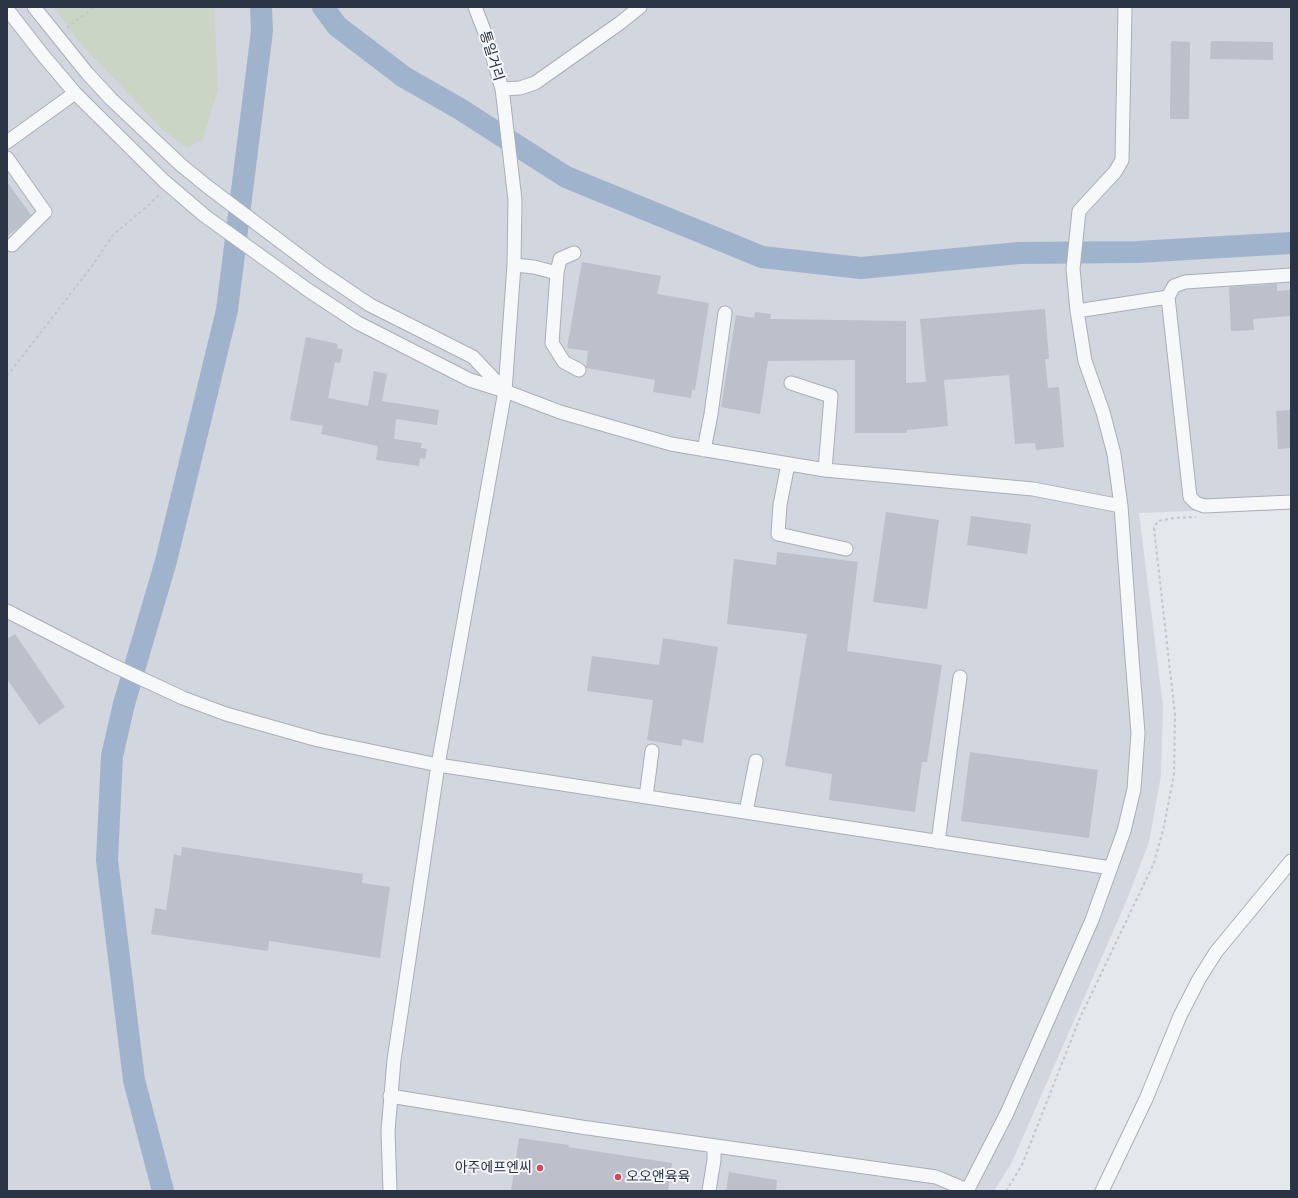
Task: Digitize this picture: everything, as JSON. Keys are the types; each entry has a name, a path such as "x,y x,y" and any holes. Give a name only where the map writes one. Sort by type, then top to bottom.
{"street":[{"path":"34,7 87,73 181,165 252,221 321,272 370,305 473,357 505,391"},
{"name":"통일거리","path":"390,1191 388,1131 394,1060 438,765 505,391 514,265 515,200 502,89 475,7"},
{"path":"502,89 520,88 535,84 640,7"},
{"path":"390,1096 566,1125 936,1176 967,1191 1010,1106 1092,920 1124,831 1134,789 1138,733 1121,506 1114,454 1103,412 1085,361 1077,311 1073,269 1079,211 1115,172 1122,160 1125,7"},
{"path":"7,9 75,93 164,180 205,216 308,290 358,323 470,380 505,391 560,412 671,444 825,470 1033,489 1121,506"},
{"path":"7,142 75,93"},
{"path":"7,158 45,212 12,244"},
{"path":"574,253 560,259 556,272 552,343 564,362 579,370"},
{"path":"514,265 534,267 556,272"},
{"path":"1291,275 1185,282 1174,286 1168,297 1190,497 1196,503 1204,506 1291,502"},
{"path":"1077,311 1168,297"},
{"path":"704,450 711,414 725,313"},
{"path":"791,382 831,396 825,470"},
{"path":"788,464 780,505 778,534 846,549"},
{"path":"7,610 143,681 183,698 226,714 318,740 438,765 1111,868"},
{"path":"938,842 960,677"},
{"path":"646,797 652,751"},
{"path":"746,812 756,761"},
{"path":"1102,1191 1146,1099 1180,1016 1199,979 1216,952 1291,862"},
{"path":"709,1191 714,1160 714,1146"}],"path":[{"path":"56,36 94,7"},
{"path":"7,376 89,270 114,234 150,204 160,193"}],"shaded area":[{"path":"7,7 1291,7 1291,507 1139,513 1163,706 1161,775 1149,842 1126,902 1012,1162 994,1191 7,1191"}],"green space":[{"path":"54,7 214,7 218,89 203,139 187,148 163,130 80,43"}],"building":[{"path":"1171,41 1190,42 1189,119 1170,119"},
{"path":"1211,41 1273,42 1273,60 1210,59"},
{"path":"7,182 31,215 18,228 7,236"},
{"path":"582,262 661,276 657,294 709,303 695,390 692,390 691,398 653,392 655,380 586,368 588,351 567,348"},
{"path":"1277,284 1277,291 1291,290 1291,316 1253,319 1254,330 1231,331 1229,287"},
{"path":"1045,309 1049,359 1045,359 1048,388 1059,387 1064,447 1036,450 1035,443 1015,444 1009,375 944,380 948,426 907,430 907,433 855,433 855,360 768,361 760,414 721,407 736,315 754,318 755,312 771,314 770,319 906,321 906,383 926,382 920,319"},
{"path":"306,337 338,344 337,348 343,349 340,363 335,362 328,398 368,406 374,371 387,374 382,401 439,410 437,425 396,419 394,439 422,443 421,448 427,449 425,459 420,458 419,466 376,460 378,446 321,434 323,426 290,420"},
{"path":"1291,410 1291,448 1278,449 1276,411"},
{"path":"886,512 939,520 927,609 873,602"},
{"path":"971,516 1031,524 1027,554 967,545"},
{"path":"777,552 858,562 847,651 942,665 927,762 922,762 915,812 829,800 832,774 785,766 807,634 727,624 734,559 776,565"},
{"path":"15,634 65,707 39,725 7,679 7,639"},
{"path":"663,638 718,647 703,743 682,739 682,746 647,740 653,700 587,691 592,656 659,665"},
{"path":"970,752 1098,770 1089,838 961,821"},
{"path":"182,847 363,874 362,883 390,887 380,958 269,941 268,951 151,934 155,908 166,910 174,854 181,856"},
{"path":"519,1138 672,1163 668,1191 511,1191"},
{"path":"729,1172 777,1180 776,1191 726,1191"}],"waterway":[{"path":"163,1191 134,1080 107,860 112,756 124,704 166,561 227,310 262,31 261,7"},
{"path":"323,7 337,26 404,77 460,109 566,177 762,257 861,268 1019,253 1137,252 1291,243"}],"place":[{"name":"아주에프엔씨","path":"540,1168"},
{"name":"오오앤육육","path":"618,1177"}]}
